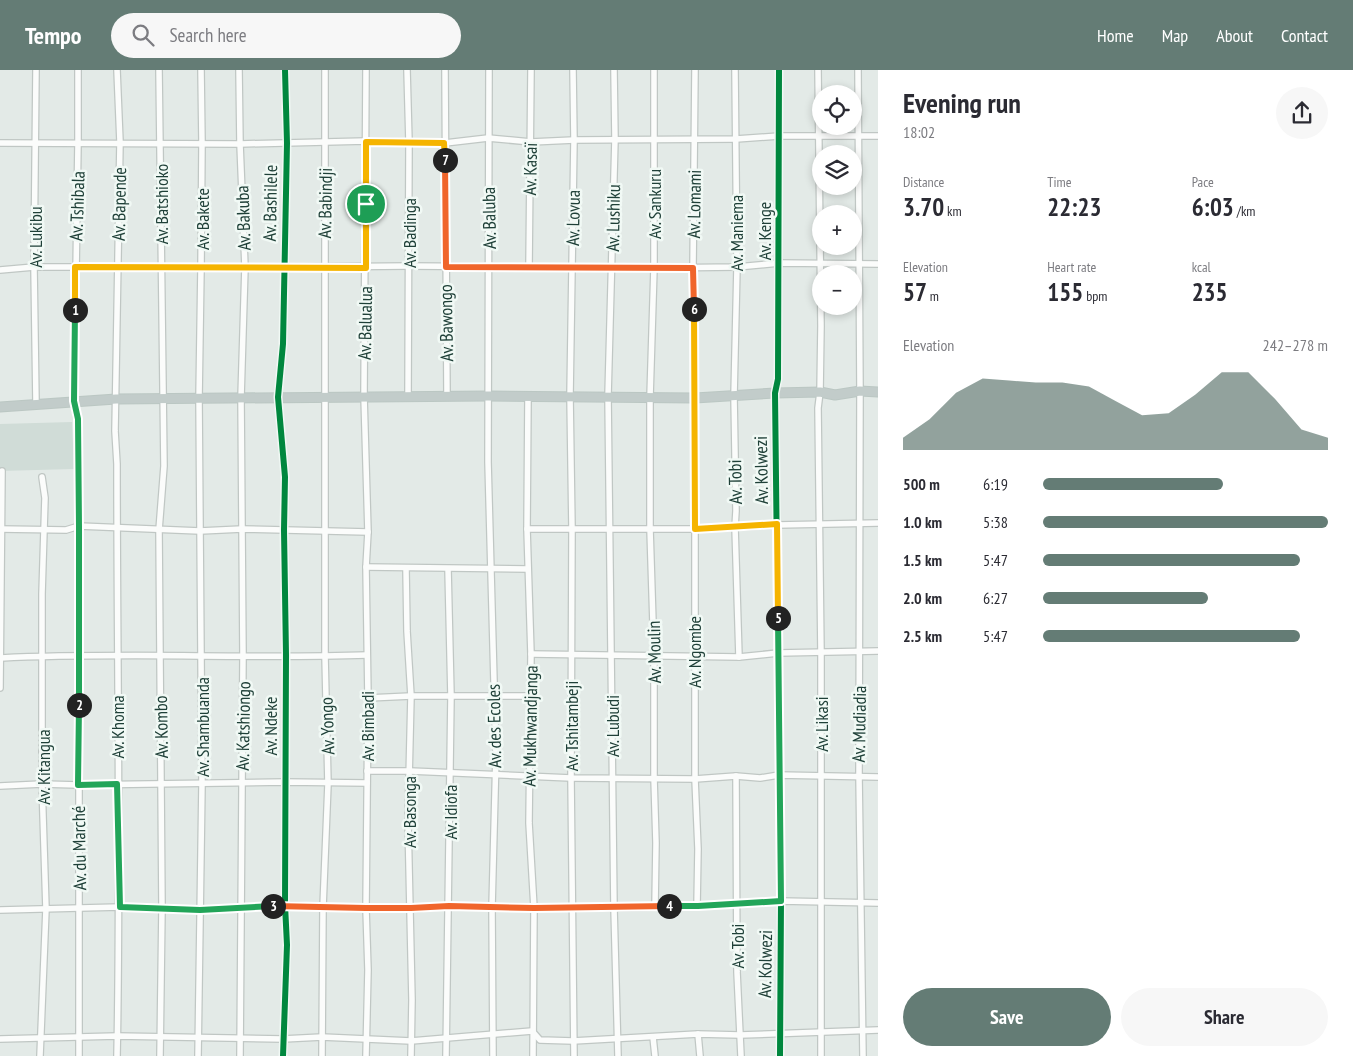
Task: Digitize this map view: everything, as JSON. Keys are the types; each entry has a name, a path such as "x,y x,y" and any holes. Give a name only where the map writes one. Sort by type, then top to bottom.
{"highway":[{"path":"0,407 36,403 116,399 324,396 608,396 696,398 775,393 820,392 835,395 860,391 878,392"}],"street":[{"name":"Av. Lukibu","path":"36,70 34,267 36,403"},
{"name":"Av. Tshibala","path":"74,401 78,70"},
{"name":"Av. Bapende","path":"116,399 120,142 118,70"},
{"name":"Av. Batshioko","path":"159,70 162,399"},
{"name":"Av. Bakete","path":"199,398 201,70"},
{"name":"Av. Bakuba","path":"240,70 240,144 244,267 240,397"},
{"name":"Av. Bashilele","path":"278,397 283,344 286,143 285,70"},
{"name":"Av. Babindji","path":"324,396 325,70"},
{"name":"Av. Balualua","path":"364,396 366,70"},
{"name":"Av. Badinga","path":"407,70 409,142 408,397"},
{"name":"Av. Bawongo","path":"445,70 447,396"},
{"name":"Av. Baluba","path":"488,396 489,70"},
{"name":"Av. Kasaï","path":"529,267 531,70"},
{"name":"Av. Lovua","path":"570,396 574,140 573,70"},
{"name":"Av. Lushiku","path":"608,396 615,139 614,70"},
{"name":"Av. Sankuru","path":"650,397 654,268 654,70"},
{"name":"Av. Lomami","path":"695,70 693,268 696,398"},
{"name":"Av. Maniema","path":"734,396 737,267 735,70"},
{"name":"Av. Kenge","path":"775,393 778,379 779,70"},
{"name":"Av. Likasi","path":"818,70 821,326 818,408 821,653 821,1056"},
{"name":"Av. Mudiadia","path":"858,70 858,85"},
{"name":"Av. Mudiadia","path":"858,135 860,391 859,776 863,1056"},
{"path":"0,143 444,143 488,138 531,142 615,139 695,140 779,136 878,136"},
{"path":"0,270 34,267 366,268 408,266 693,268 737,267 779,263 820,264 859,262 878,264"},
{"name":"Av. Kolwezi","path":"775,393 781,901 780,1056"},
{"name":"Av. Yongo","path":"322,1056 323,907 328,784 324,656 324,396"},
{"name":"Av. Bimbadi","path":"364,396 368,532 366,567 368,698 366,908 368,970 366,1056"},
{"name":"Av. des Ecoles","path":"488,396 490,570 495,696 492,907 493,1056"},
{"name":"Av. Tshitambeji","path":"570,396 572,529 570,654 574,1056"},
{"name":"Av. Lubudi","path":"608,396 612,778 618,1056"},
{"name":"Av. Tobi","path":"734,396 739,658"},
{"name":"Av. Katshiongo","path":"240,397 244,656 240,1056"},
{"name":"Av. Ndeke","path":"278,397 285,477 285,905 287,946 283,1056"},
{"name":"Av. Mukhwandjanga","path":"528,397 527,529 531,654 529,823 534,908 533,1056"},
{"name":"Av. Moulin","path":"650,397 650,529 654,655 656,843 655,906"},
{"name":"Av. Shambuanda","path":"198,1056 202,784 199,398"},
{"name":"Av. Ngombe","path":"696,398 694,657 698,906"},
{"name":"Av. Khoma","path":"116,399 117,784 120,907 117,1056"},
{"name":"Av. Kombo","path":"160,1056 162,784 159,530 164,466 162,399"},
{"name":"Av. du Marché","path":"74,401 78,419 79,526 79,1056"},
{"path":"0,688 2,658 0,529 2,471"},
{"name":"Av. Kitangua","path":"40,1056 46,909 42,784 42,594 45,498 42,477"},
{"path":"527,529 695,529 777,524 878,523"},
{"path":"0,529 66,530 79,526 200,531 242,528 368,532"},
{"path":"366,567 528,570"},
{"name":"Av. Basonga","path":"406,569 411,696 408,822 411,908 410,1056"},
{"name":"Av. Idiofa","path":"446,1056 450,773 448,569"},
{"path":"531,654 612,654 739,658 778,653 878,651"},
{"path":"2,658 79,655 202,657 366,655"},
{"path":"368,698 530,696"},
{"path":"367,772 410,771 571,778 695,779 736,776 760,778 779,775 878,777"},
{"name":"Av. Tobi","path":"736,776 737,972 741,1056"},
{"path":"0,786 285,782 367,783"},
{"path":"0,910 120,907 200,910 285,905 366,908 449,906 614,908 698,906 781,901 878,903"},
{"path":"0,1039 117,1036 283,1039 322,1037 411,1041 532,1031 540,1040 573,1041 698,1034 740,1036 878,1030"},
{"path":"698,1034 700,1056"},
{"path":"653,1036 655,1056"}],"shaded area":[{"path":"72,422 74,469 0,471 0,424"}],"cycle path":[{"path":"283,1056 287,945 285,905 285,477 278,397 283,344 287,143 285,70"},
{"path":"779,70 778,379 775,393 781,901 780,1056"}],"route":[{"path":"366,142 444,143 446,267 693,268 696,398 695,529 777,524 781,901 698,906 614,908 449,906 366,908 285,905 200,910 120,907 117,784 78,785 79,526 78,419 74,401 75,267 366,268 366,204 366,142"}]}
